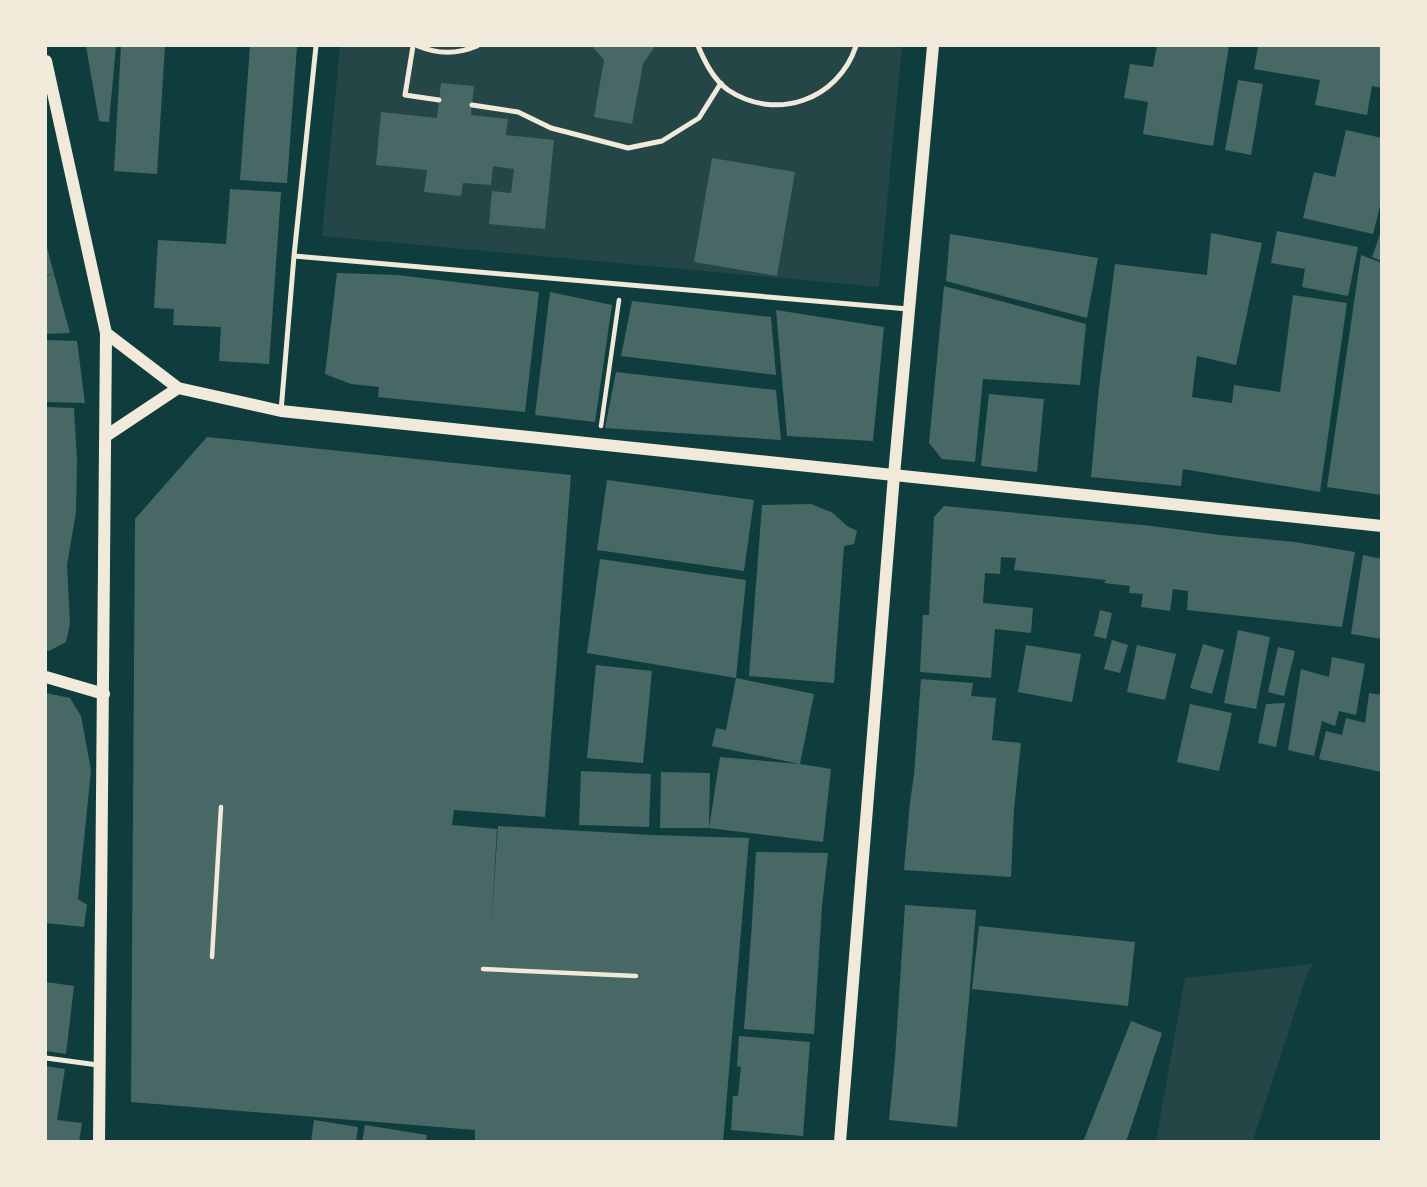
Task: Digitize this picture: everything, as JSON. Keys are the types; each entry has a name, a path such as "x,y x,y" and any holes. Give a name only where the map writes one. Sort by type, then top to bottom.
{"street":[{"path":"840,1142 894,475 933,46"},
{"path":"46,61 106,333 99,1142"},
{"path":"106,333 178,388 281,411 1381,526"},
{"path":"106,436 178,388"},
{"path":"46,677 104,694"}],"lane":[{"path":"281,411 316,46"},
{"path":"439,100 405,95 415,46 444,52 467,50 477,46"},
{"path":"698,46 708,69 726,89 750,101 775,106 801,102 825,90 844,71 856,46"},
{"path":"472,105 518,112 551,128 628,148 662,141 699,118 721,83"},
{"path":"294,256 910,309"},
{"path":"46,1058 100,1066"}],"path":[{"path":"600,444 621,284"},
{"path":"212,957 220,807"},
{"path":"483,969 636,976"}],"shaded area":[{"path":"340,46 902,46 879,287 322,236"},
{"path":"1313,964 1307,974 1253,1141 1156,1141 1185,978"}],"building":[{"path":"86,46 116,46 109,122 99,121"},
{"path":"121,46 165,46 157,174 114,171"},
{"path":"250,46 297,46 287,183 240,180"},
{"path":"592,46 655,46 643,64 632,124 594,117 604,60"},
{"path":"1157,46 1229,46 1213,146 1143,134 1148,102 1124,98 1130,64 1153,67"},
{"path":"1258,46 1382,46 1382,88 1372,86 1367,115 1315,105 1320,80 1254,69"},
{"path":"1238,80 1263,84 1251,155 1225,150"},
{"path":"441,83 474,86 471,115 508,119 506,135 554,140 545,229 489,224 492,191 511,193 514,169 493,166 491,185 463,183 461,196 424,192 427,170 376,165 381,112 437,118"},
{"path":"1346,130 1382,138 1382,198 1373,234 1303,218 1314,172 1335,177"},
{"path":"712,158 795,172 777,276 694,262"},
{"path":"230,189 281,192 269,364 219,361 221,327 173,325 174,309 154,308 158,240 226,244"},
{"path":"1277,231 1358,247 1348,296 1302,287 1305,269 1271,263"},
{"path":"1382,232 1382,261 1372,257"},
{"path":"1211,233 1262,243 1236,365 1197,356 1192,397 1232,403 1234,385 1280,392 1293,295 1347,303 1320,492 1183,469 1181,486 1091,477 1099,387 1115,264 1207,275"},
{"path":"950,234 1098,258 1087,318 946,281"},
{"path":"46,244 54,274 46,275"},
{"path":"1361,255 1382,263 1382,495 1327,487"},
{"path":"337,273 397,275 539,292 525,412 378,397 379,387 351,384 325,374"},
{"path":"54,274 70,333 46,334 46,276"},
{"path":"944,286 1086,324 1080,385 983,379 975,462 942,459 929,443"},
{"path":"550,292 612,305 595,422 535,415"},
{"path":"632,301 771,317 776,375 621,356"},
{"path":"776,310 884,327 873,441 787,436"},
{"path":"46,340 77,341 85,403 46,402"},
{"path":"616,372 776,390 781,440 605,428"},
{"path":"989,394 1044,399 1037,472 981,466"},
{"path":"46,407 74,408 77,460 76,512 67,565 70,624 66,642 49,651 46,650"},
{"path":"207,437 571,475 545,817 454,810 452,825 497,829 491,930 498,826 749,838 723,1142 475,1142 475,1130 131,1102 135,519"},
{"path":"607,480 754,500 744,571 597,550"},
{"path":"811,504 833,513 857,531 854,544 844,546 834,683 749,676 762,505"},
{"path":"944,506 1295,542 1355,552 1342,627 1187,610 1188,591 1173,589 1170,611 1141,607 1143,594 1129,593 1130,586 1104,583 1106,580 1014,570 1016,558 1001,557 1000,574 985,573 983,603 1033,608 1031,633 995,629 991,678 920,672 923,615 929,615 934,517"},
{"path":"1363,555 1382,559 1382,639 1351,634"},
{"path":"600,559 746,580 736,678 587,653"},
{"path":"1100,610 1112,613 1106,639 1094,636"},
{"path":"1238,630 1270,637 1256,709 1224,703"},
{"path":"1112,640 1128,645 1120,673 1104,669"},
{"path":"1203,644 1224,650 1212,694 1190,688"},
{"path":"1026,645 1081,654 1072,702 1018,692"},
{"path":"1137,645 1176,654 1165,700 1127,692"},
{"path":"1278,647 1295,651 1284,696 1268,692"},
{"path":"1332,657 1365,664 1356,715 1339,711 1335,726 1322,721 1314,756 1288,750 1301,669 1329,677"},
{"path":"596,665 652,671 643,763 587,758"},
{"path":"736,678 814,694 800,764 712,746 716,728 726,730"},
{"path":"921,679 973,683 971,696 996,698 992,740 1021,743 1011,877 904,870"},
{"path":"46,693 70,698 81,716 91,770 78,899 87,905 84,927 46,923"},
{"path":"1369,693 1382,695 1382,772 1319,759 1326,731 1342,735 1346,718 1365,723"},
{"path":"1285,703 1276,747 1258,743 1266,704"},
{"path":"1190,704 1232,713 1219,771 1177,762"},
{"path":"720,757 831,769 823,842 709,828"},
{"path":"581,771 651,774 649,827 579,825"},
{"path":"661,772 710,773 709,828 660,828"},
{"path":"756,852 828,853 814,1034 744,1029"},
{"path":"905,905 976,910 957,1127 889,1120"},
{"path":"979,926 1135,942 1128,1006 972,989"},
{"path":"46,982 74,986 66,1054 46,1051"},
{"path":"1131,1021 1162,1033 1126,1142 1083,1142"},
{"path":"739,1036 810,1042 803,1136 731,1130 733,1096 738,1096 741,1067 737,1066"},
{"path":"46,1066 65,1069 57,1120 82,1123 79,1142 46,1142"},
{"path":"314,1120 358,1127 356,1142 311,1142"},
{"path":"365,1125 427,1135 426,1142 362,1142"}]}
